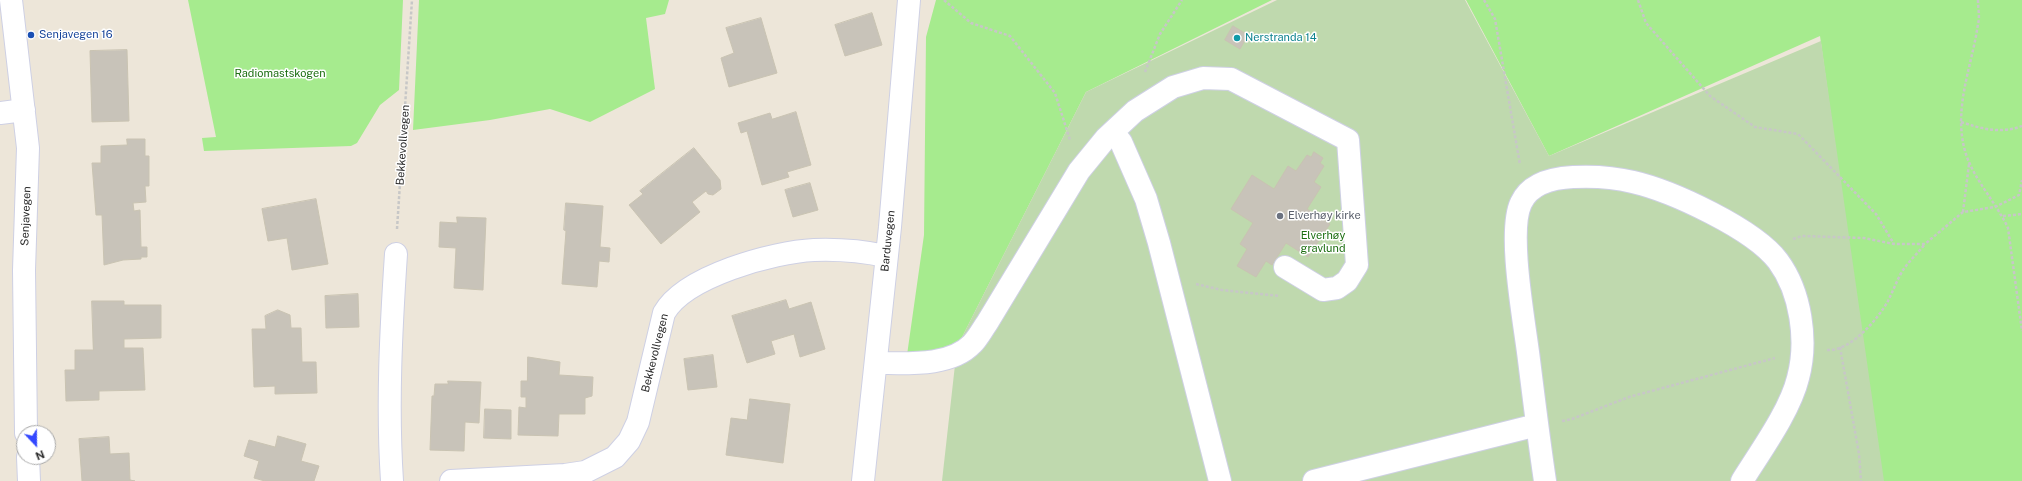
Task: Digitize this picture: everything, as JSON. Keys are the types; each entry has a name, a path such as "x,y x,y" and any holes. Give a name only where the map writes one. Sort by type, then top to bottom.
{"street":[{"name":"Senjavegen","path":"11,0 28,148 24,270 26,425"},
{"name":"Barduvegen","path":"863,481 876,363 909,0"},
{"path":"876,363 933,361 953,357 972,344 987,324 1079,171 1113,132 1135,111 1173,87 1203,78 1231,79 1348,140 1357,265 1347,281 1337,288 1323,290 1285,266"},
{"path":"0,113 24,110"},
{"path":"1113,132 1121,142 1146,199 1168,277 1220,481"},
{"path":"1545,481 1516,242 1518,209 1526,195 1539,185 1564,178 1591,176 1632,181 1658,190 1702,210 1757,241 1777,260 1790,281 1795,294 1800,318 1802,350 1800,370 1794,391 1763,448 1742,481"},
{"name":"Bekkevollvegen","path":"451,481 565,475 585,472 615,457 629,441 638,422 664,313 676,298 700,282 749,263 792,252 813,250 858,251 886,256"},
{"path":"392,481 389,434 390,376 396,254"},
{"path":"1314,481 1537,425"},
{"path":"28,465 29,481"}],"path":[{"name":"Bekkevollvegen","path":"396,254 412,0"},
{"path":"944,0 971,23 1010,36 1046,81 1055,93 1079,171"},
{"path":"1135,111 1144,77 1160,34 1182,0"},
{"path":"1484,0 1494,20 1526,195"},
{"path":"1638,0 1646,23 1710,96 1755,127 1798,134 1876,214 1894,244"},
{"path":"1978,0 1979,23 1962,104 1965,150 1969,164 2002,216 2010,239 2022,331"},
{"path":"1962,122 1996,131 2009,131 2022,126"},
{"path":"1963,212 1969,164"},
{"path":"1537,425 1572,419 1629,397 1802,350 1830,350 1856,340 1887,302 1904,269 1925,244 1963,212 1995,207 2021,194 2022,180"},
{"path":"2002,216 2022,214"},
{"path":"1757,241 1775,243 1789,241 1802,236 1864,238 1894,244 1925,244"},
{"path":"1168,277 1222,290 1284,296"},
{"path":"1840,347 1860,454 1862,481"}],"green space":[{"name":"Radiomastskogen","path":"188,0 403,0 399,90 380,105 357,143 351,146 204,151 202,138 216,137"},
{"path":"419,0 669,0 665,14 646,18 655,89 590,122 550,109 490,120 413,130"},
{"path":"936,0 1272,0 1086,92 957,347 907,355 924,235 926,37"},
{"name":"Elverhøy gravlund","path":"1277,0 1465,0 1549,156 1821,41 1884,481 942,481 957,347 1086,92"},
{"path":"1466,0 2022,0 2022,481 1881,481 1820,36 1549,156"}],"building":[{"path":"872,13 882,45 845,56 835,25"},
{"path":"761,18 777,73 729,87 721,58 734,53 726,28"},
{"name":"Nerstranda 14","path":"1233,26 1248,35 1240,49 1225,40"},
{"path":"127,50 129,121 92,122 90,51"},
{"path":"796,112 811,165 787,172 789,177 762,185 747,131 741,133 738,123 770,113 772,119"},
{"path":"127,139 145,139 145,156 149,156 149,186 145,186 146,202 133,203 134,211 140,210 141,247 147,247 147,257 141,257 141,259 123,260 104,265 102,215 96,215 92,163 101,163 101,146 127,145"},
{"path":"694,148 720,180 721,189 713,195 708,194 706,191 692,202 700,212 661,244 629,205 643,194 640,191"},
{"name":"Elverhøy kirke","path":"1314,152 1323,158 1320,163 1324,166 1314,182 1321,187 1307,209 1330,224 1308,257 1286,243 1272,265 1266,261 1256,277 1237,266 1247,249 1240,244 1253,223 1231,209 1252,175 1274,189 1288,166 1296,171 1307,155 1311,157"},
{"path":"810,183 818,210 793,217 785,190"},
{"path":"316,199 328,264 292,270 287,238 268,241 262,209"},
{"path":"566,203 603,206 600,247 610,248 609,262 599,261 597,287 562,284 566,231 564,230"},
{"path":"457,217 486,218 483,290 454,288 456,248 439,247 440,222 457,223"},
{"path":"358,294 359,327 326,328 325,296"},
{"path":"786,300 789,309 811,302 825,349 800,357 794,334 771,341 775,354 747,363 732,316"},
{"path":"92,301 124,301 124,305 161,305 161,338 124,339 124,348 143,348 145,390 99,391 99,400 66,401 65,370 75,370 75,350 93,350"},
{"path":"278,310 290,315 291,328 301,328 302,362 316,362 317,393 275,394 275,386 254,387 252,329 266,329 265,316"},
{"path":"713,355 717,387 688,390 684,359"},
{"path":"528,357 560,362 559,375 593,377 592,396 585,398 585,414 559,414 558,436 518,435 519,407 526,408 526,397 521,397 521,381 527,381"},
{"path":"448,381 481,382 479,423 465,422 464,451 430,450 432,396 434,396 435,384 448,384"},
{"path":"750,399 790,404 783,463 726,455 731,418 747,420"},
{"path":"485,409 511,410 511,439 484,438"},
{"path":"278,436 306,444 301,461 319,466 314,481 265,481 254,478 259,461 244,456 249,440 275,447"},
{"path":"109,437 110,454 129,453 130,480 135,481 82,481 79,439"}],"place":[{"name":"Senjavegen 16","path":"31,35"},
{"name":"Nerstranda 14","path":"1237,38"},
{"name":"Elverhøy kirke","path":"1280,216"}]}
